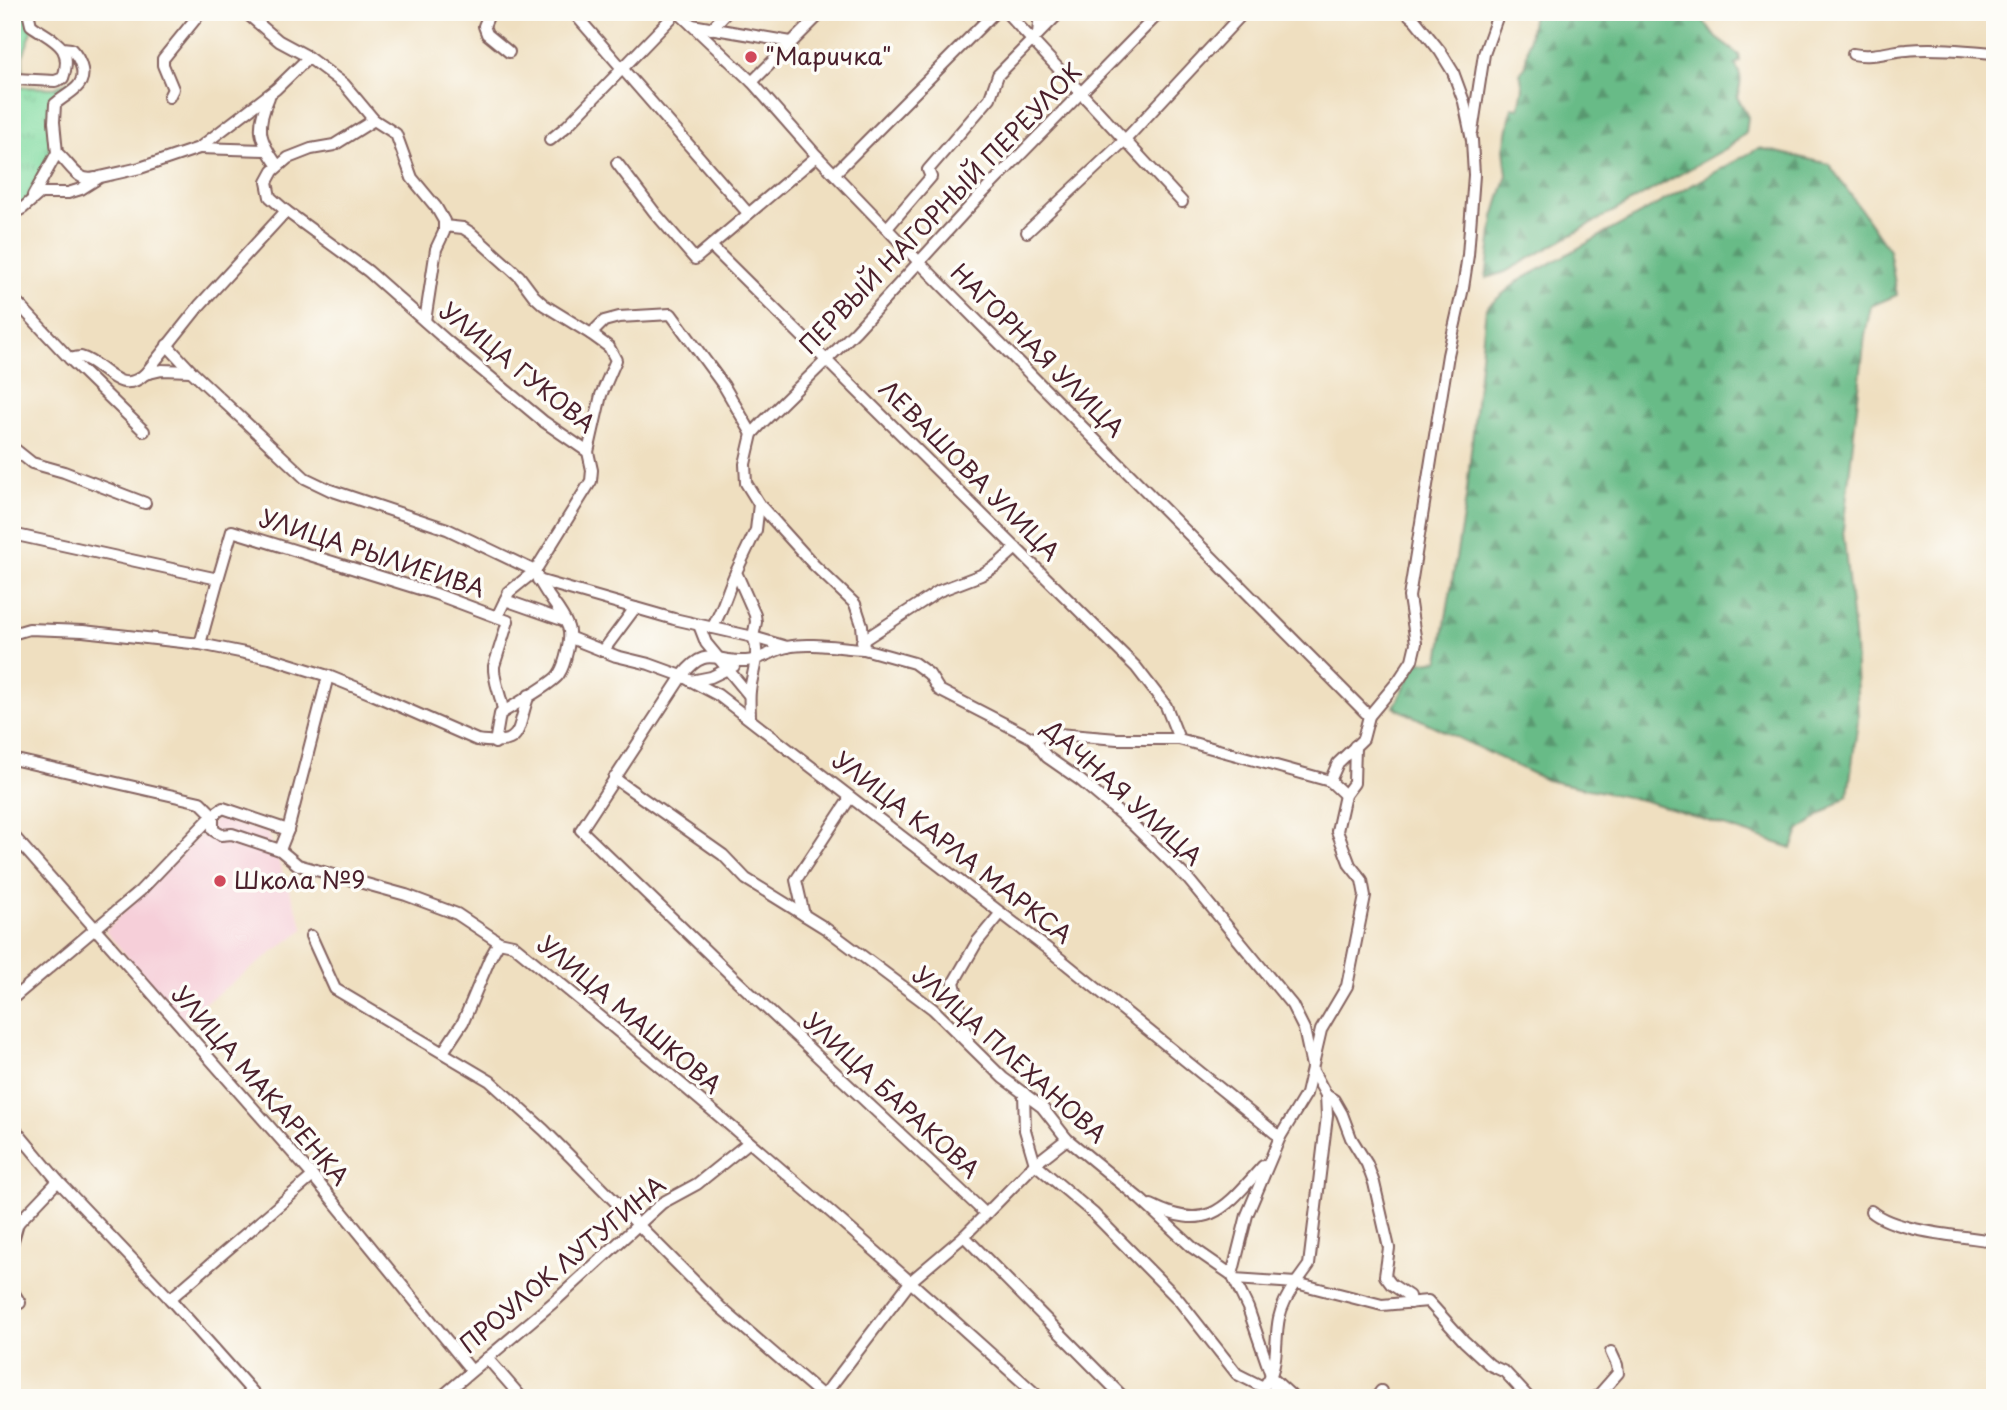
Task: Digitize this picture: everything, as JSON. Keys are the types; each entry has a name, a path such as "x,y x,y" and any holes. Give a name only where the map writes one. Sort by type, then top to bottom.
{"street":[{"path":"12,76 15,79 55,81 63,78 67,66 57,41 31,25 28,12"},
{"path":"169,97 173,89 163,59 201,12"},
{"path":"244,12 279,41 344,84 374,120 396,134 412,178 444,221 444,232 436,249 425,321"},
{"path":"490,12 484,26 487,34 509,52"},
{"path":"573,12 748,213"},
{"path":"550,140 677,12"},
{"name":"НАГОРНАЯ УЛИЦА","path":"677,12 752,82 817,156 920,263 1369,716"},
{"path":"711,29 727,12"},
{"path":"752,82 822,12"},
{"path":"835,173 995,12"},
{"path":"1006,12 1035,37 1081,94 1182,202"},
{"path":"1035,37 1040,12"},
{"path":"888,227 931,177 928,170 990,98 998,75 1060,12"},
{"name":"ПЕРВЫЙ НАГОРНЫЙ ПЕРЕУЛОК","path":"752,435 1160,12"},
{"path":"1027,232 1125,140 1244,12"},
{"path":"1330,781 1338,763 1363,739 1369,716 1412,660 1416,643 1409,597 1448,355 1468,256 1474,175 1471,136 1464,102 1453,72 1427,34 1406,12"},
{"path":"1471,136 1483,54 1499,12"},
{"path":"692,25 791,42"},
{"path":"12,214 23,208 33,197 57,153 55,104 80,85 83,76 77,54 71,49 62,48"},
{"path":"1853,54 1863,56 1908,50 1969,50 1995,53"},
{"path":"57,153 79,177 88,180 140,168 199,148 270,94 308,58"},
{"path":"270,94 260,118 261,132 266,150 278,166"},
{"path":"70,359 82,358 126,383 138,381 199,306 286,211 271,197 267,182 272,171 288,158 311,149 334,145 374,120"},
{"path":"199,148 266,150"},
{"path":"618,163 655,213 695,259 817,156"},
{"path":"33,197 40,193 68,193 81,189 100,177"},
{"name":"УЛИЦА ГУКОВА","path":"286,211 368,271 543,421 588,453 592,470 591,481 537,575"},
{"path":"444,226 463,228 471,233 519,276 544,305 609,347 616,360 601,395 588,453"},
{"name":"ЛЕВАШОВА УЛИЦА","path":"711,246 1136,667 1166,706 1179,739"},
{"path":"12,297 70,359 144,430"},
{"path":"591,334 604,321 619,317 671,314 716,375 752,435 745,464 746,483 759,504 814,565 855,604 862,625 863,645"},
{"name":"УЛИЦА РЫЛИЕИВА","path":"167,345 305,478 330,490 447,530 537,575"},
{"path":"145,374 162,369 191,371"},
{"path":"12,447 33,463 145,503"},
{"path":"614,778 699,659 724,608 728,590 756,530 759,504"},
{"name":"УЛИЦА РЫЛИЕИВА","path":"218,579 232,531 424,590 497,617 509,592 537,575"},
{"path":"12,534 218,579 200,644"},
{"path":"863,645 939,591 981,575 1016,548"},
{"path":"736,572 756,622 753,637 757,646 757,659 749,695 750,719"},
{"path":"537,575 635,608 787,647"},
{"path":"495,743 500,714 559,676 571,638 565,621 537,575"},
{"path":"505,600 565,621"},
{"path":"603,651 635,608"},
{"path":"497,617 508,621 493,674 503,700 503,712"},
{"path":"699,625 706,643 749,695"},
{"path":"12,647 13,634 29,629 69,630 200,644 270,658 328,676 477,740 495,743 517,735 520,731 523,711 530,695"},
{"name":"УЛИЦА КАРЛА МАРКСА","path":"571,638 687,678 718,695 1141,1022 1215,1086 1280,1137"},
{"name":"ДАЧНАЯ УЛИЦА","path":"699,659 718,656 743,661 757,659 787,647 863,645 914,663 929,674 939,690 1032,738 1046,757 1080,780 1131,823 1189,880 1292,1005 1304,1029 1313,1071 1326,1095 1334,1100 1342,1114 1374,1183 1390,1248 1385,1276 1391,1284 1409,1296 1410,1303"},
{"path":"687,678 711,677 743,661"},
{"path":"279,850 289,830 328,676"},
{"path":"1032,738 1058,734 1117,739 1179,739 1330,781 1345,795"},
{"path":"1294,1398 1274,1380 1248,1308 1233,1277 1247,1215 1280,1137 1306,1094 1321,1030 1347,986 1365,896 1362,880 1350,865 1337,831 1345,795 1354,783 1356,746"},
{"name":"УЛИЦА МАШКОВА","path":"12,758 200,802 213,815 213,830 221,835 232,834 279,850 298,865 406,895 457,914 499,942 513,945 639,1048 911,1281 1040,1398"},
{"name":"УЛИЦА БАРАКОВА","path":"614,778 581,830 986,1214 911,1281 822,1397"},
{"name":"УЛИЦА ПЛЕХАНОВА","path":"614,778 723,855 746,879 804,915 933,1009 1003,1078 1042,1107 1067,1139 1140,1199 1193,1248 1233,1277"},
{"path":"804,915 796,880 850,797"},
{"path":"12,999 97,929 223,808 289,830"},
{"name":"УЛИЦА МАКАРЕНКА","path":"13,837 313,1176 471,1370"},
{"path":"969,1043 954,982 977,942 1001,913"},
{"path":"311,936 335,989 490,1081 544,1130 721,1308 822,1397"},
{"path":"443,1052 463,1022 499,942"},
{"path":"1024,1093 1024,1130 1035,1164 1093,1213 1178,1299 1237,1374 1263,1387 1274,1380"},
{"path":"1270,1398 1279,1318 1285,1297 1309,1265 1327,1116 1326,1095"},
{"path":"12,1126 58,1181 170,1299 258,1398"},
{"path":"986,1214 1035,1164 1067,1139"},
{"name":"ПРОУЛОК ЛУТУГИНА","path":"440,1398 555,1301 662,1203 697,1184 748,1143"},
{"path":"1140,1199 1185,1218 1204,1216 1221,1210 1234,1200 1270,1159"},
{"path":"170,1299 313,1176"},
{"path":"12,1244 18,1223 58,1181"},
{"path":"12,1209 18,1223"},
{"path":"1871,1211 1881,1220 1948,1235 1995,1241"},
{"path":"964,1236 1124,1398"},
{"path":"1233,1277 1296,1283 1381,1305 1428,1301 1464,1341 1490,1365 1504,1372 1529,1398"},
{"path":"12,1290 20,1303"},
{"path":"1596,1398 1618,1373 1611,1352"},
{"path":"487,1358 522,1398"}],"shaded area":[{"name":"Школа №9","path":"217,819 268,833 304,929 182,1020 105,931"}],"green space":[{"path":"12,12 24,12 32,31 23,56 23,74 17,76 12,71"},
{"path":"1533,12 1697,12 1716,38 1739,55 1740,61 1735,65 1740,80 1737,97 1748,117 1746,133 1727,148 1505,272 1486,278 1494,217 1507,175 1504,149 1512,107 1519,108 1523,88 1520,73 1525,67"},
{"path":"71,80 73,84 52,101 49,110 52,152 23,205 12,210 12,102 19,87 55,88"},
{"path":"1759,148 1829,164 1889,250 1897,295 1871,306 1865,335 1843,530 1855,645 1858,720 1848,795 1799,831 1792,848 1646,801 1546,780 1394,707 1417,663 1439,660 1466,498 1486,308 1517,282"}],"place":[{"name":"\"Маричка\"","path":"751,57"},
{"name":"Школа №9","path":"220,881"}]}
